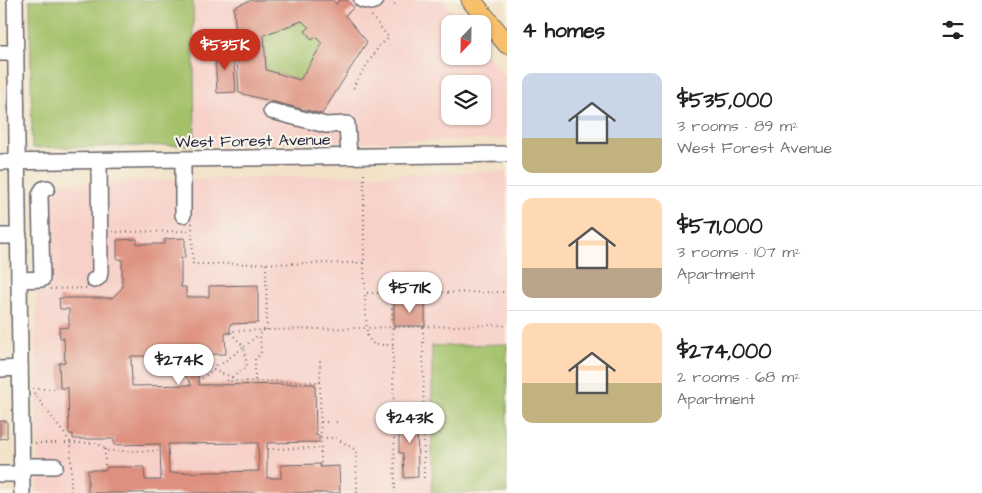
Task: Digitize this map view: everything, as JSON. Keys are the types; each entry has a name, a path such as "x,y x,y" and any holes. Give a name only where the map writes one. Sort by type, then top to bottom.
{"main road":[{"path":"471,0 507,44"}],"street":[{"path":"15,0 22,493"},
{"path":"0,53 16,53"},
{"path":"271,111 326,125 347,124 350,156"},
{"name":"West Forest Avenue","path":"0,162 507,154"},
{"path":"183,159 187,218"},
{"path":"94,280 99,277 100,272 99,161"},
{"path":"19,280 42,279 40,195 43,189 47,188"},
{"path":"0,236 19,236"},
{"path":"0,369 20,368"},
{"path":"0,474 55,466"}],"path":[{"path":"391,0 395,5 392,7"},
{"path":"354,88 352,87 379,46 390,38 368,3"},
{"path":"364,170 364,263 368,339 375,345 393,344"},
{"path":"187,218 192,231 193,264 364,263"},
{"path":"110,232 192,231"},
{"path":"266,264 266,330"},
{"path":"365,293 507,292"},
{"path":"392,293 395,493"},
{"path":"320,382 227,381 247,367 244,347 231,331 507,326"},
{"path":"423,327 424,478"},
{"path":"219,365 190,365 201,379 266,330"},
{"path":"255,380 255,359 261,354 260,333"},
{"path":"320,357 321,463"},
{"path":"213,370 232,378"},
{"path":"58,389 32,389 71,443 72,493"},
{"path":"320,422 341,422"},
{"path":"321,438 336,438 356,450 357,493"},
{"path":"32,443 97,443 108,451 158,451"},
{"path":"268,449 321,448"},
{"path":"105,449 105,466"}],"shaded area":[{"path":"193,0 442,0 454,15 441,15 441,65 491,65 491,59 507,79 507,139 361,142 359,139 340,139 339,142 195,145"},
{"path":"507,171 507,493 38,493 35,191 44,183"}],"green space":[{"path":"30,0 193,0 195,145 32,148"},
{"path":"302,21 309,28 305,31 312,40 316,37 322,44 300,80 266,70 264,35"},
{"path":"507,344 507,493 432,493 432,346"}],"building":[{"path":"252,0 333,0 336,4 340,0 347,0 354,8 345,15 367,42 322,114 239,93 234,7","holes":["302,21 309,28 305,31 312,40 316,37 322,44 300,80 266,70 264,35"]},
{"path":"233,48 236,92 217,93 215,49"},
{"path":"185,238 185,258 181,258 181,287 186,287 186,297 209,297 209,286 258,285 258,323 230,324 230,333 225,333 226,354 180,355 198,377 199,385 315,384 316,436 319,435 319,442 267,443 267,478 281,478 281,465 320,464 320,467 339,466 340,493 88,493 88,470 106,470 107,467 144,467 145,480 161,480 160,444 114,445 114,439 73,439 73,434 69,434 68,388 60,388 59,363 65,362 64,338 60,338 59,328 69,327 69,309 60,309 59,298 112,298 122,288 122,259 117,259 117,240 137,239 137,244 165,244 165,239","holes":["131,356 173,356 192,385 132,386","258,443 259,471 169,473 168,444"]},
{"path":"394,301 425,301 425,326 394,326"},
{"path":"403,409 417,410 418,477 404,478 403,453 399,453 399,433 403,433"},
{"path":"0,421 7,421 7,438 0,439"}]}
